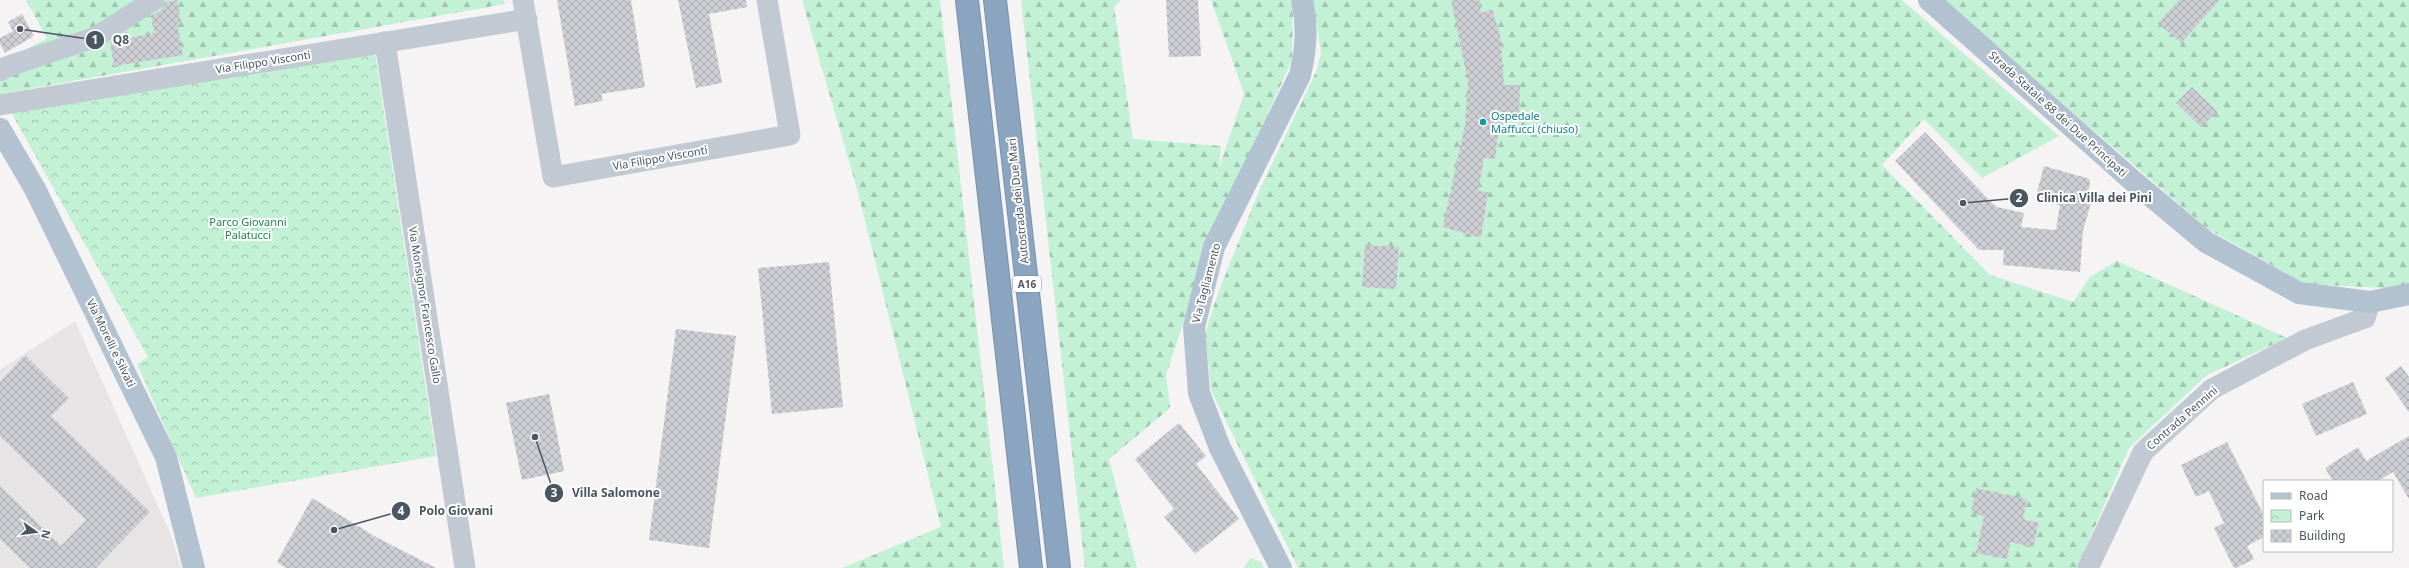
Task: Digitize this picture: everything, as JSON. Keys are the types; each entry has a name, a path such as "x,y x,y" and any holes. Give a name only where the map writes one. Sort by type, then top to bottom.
{"highway":[{"name":"A16","path":"967,0 1031,568"},
{"name":"Autostrada dei Due Mari","path":"995,0 1059,568"}],"main road":[{"name":"Via Tagliamento","path":"1281,568 1220,448 1199,393 1194,327 1214,247 1300,75 1307,46 1306,15 1302,0"},
{"name":"Strada Statale 88 dei Due Principati","path":"1929,0 2133,181 2206,242 2299,293 2370,302 2409,294"},
{"name":"Via Morelli e Silvati","path":"0,129 34,188 166,457 194,568"}],"street":[{"path":"0,71 6,67 96,37 154,0"},
{"name":"Via Filippo Visconti","path":"0,105 385,42 525,9 553,178 790,135 767,0"},
{"name":"Via Monsignor Francesco Gallo","path":"385,42 465,568"},
{"name":"Contrada Pennini","path":"2088,568 2143,452 2212,389 2305,340 2365,318 2370,302"}],"shaded area":[{"path":"75,321 171,535 181,568 0,568 0,370"}],"green space":[{"path":"26,0 504,0 505,4 0,94 0,64 47,38"},
{"path":"802,0 940,0 1004,568 842,568 941,527 858,192"},
{"path":"1021,0 1121,0 1114,7 1133,139 1221,146 1219,168 1244,94 1211,0 1290,0 1293,7 1292,60 1229,200 1221,209 1166,375 1170,408 1109,459 1137,568 1085,568"},
{"path":"1313,0 1902,0 2059,136 1982,178 1924,119 1882,165 1990,275 2073,302 2090,277 2117,261 2287,338 2207,375 2129,448 2077,568 1298,568 1211,390 1205,334 1218,293 1259,191 1316,72 1321,54"},
{"path":"1942,0 2409,0 2409,284 2405,289 2305,284 2208,229"},
{"name":"Parco Giovanni Palatucci","path":"375,53 436,456 196,498 137,364 148,357 11,112"},
{"path":"1251,558 1261,562 1264,568 1244,568"}],"building":[{"path":"177,0 181,22 177,23 183,55 114,66 110,42 154,33 151,16 161,10 165,2"},
{"path":"557,0 631,0 645,87 601,94 603,101 575,106"},
{"path":"678,0 746,0 747,7 709,14 722,83 696,88"},
{"path":"1166,0 1198,0 1201,56 1169,57"},
{"name":"Ospedale Maffucci (chiuso)","path":"1451,0 1479,0 1481,13 1492,9 1500,35 1504,85 1520,85 1519,119 1503,117 1498,134 1495,159 1484,158 1478,191 1488,192 1481,238 1443,227 1465,125 1468,82"},
{"path":"2179,0 2220,0 2181,43 2158,23"},
{"path":"22,14 34,36 5,53 0,44 0,38 13,31 8,22"},
{"path":"2192,87 2217,111 2201,127 2176,103"},
{"path":"1925,132 1997,207 2024,213 2021,227 2056,230 2060,205 2035,200 2044,166 2090,179 2089,193 2094,193 2083,230 2080,272 2003,265 2004,250 1979,250 1895,161"},
{"path":"1365,245 1399,247 1396,289 1362,287"},
{"path":"829,262 843,407 772,414 758,268"},
{"path":"676,329 736,336 709,548 649,540"},
{"path":"25,355 69,398 51,416 150,512 96,568 30,568 0,539 0,486 61,546 86,520 0,436 0,382"},
{"path":"2401,366 2409,377 2409,412 2385,378"},
{"path":"2353,382 2367,414 2316,436 2302,404"},
{"path":"549,394 564,471 522,480 506,403"},
{"path":"1179,423 1206,456 1196,464 1239,519 1195,554 1164,517 1174,509 1135,459"},
{"path":"2409,436 2409,499 2393,472 2380,480 2332,480 2325,468 2358,447 2366,461"},
{"path":"2227,442 2263,514 2263,538 2247,546 2254,559 2234,568 2214,528 2224,523 2209,491 2196,497 2181,465"},
{"path":"1976,488 2027,499 2023,519 2039,523 2033,547 2010,542 2007,559 1976,553 1984,516 1971,513"},
{"path":"312,498 376,537 436,568 286,568 277,562"}],"place":[{"name":"Q8","path":"20,29"},
{"name":"Ospedale Maffucci (chiuso)","path":"1483,122"},
{"name":"Clinica Villa dei Pini","path":"1963,203"},
{"name":"Villa Salomone","path":"535,437"},
{"name":"Polo Giovani","path":"334,530"}]}
